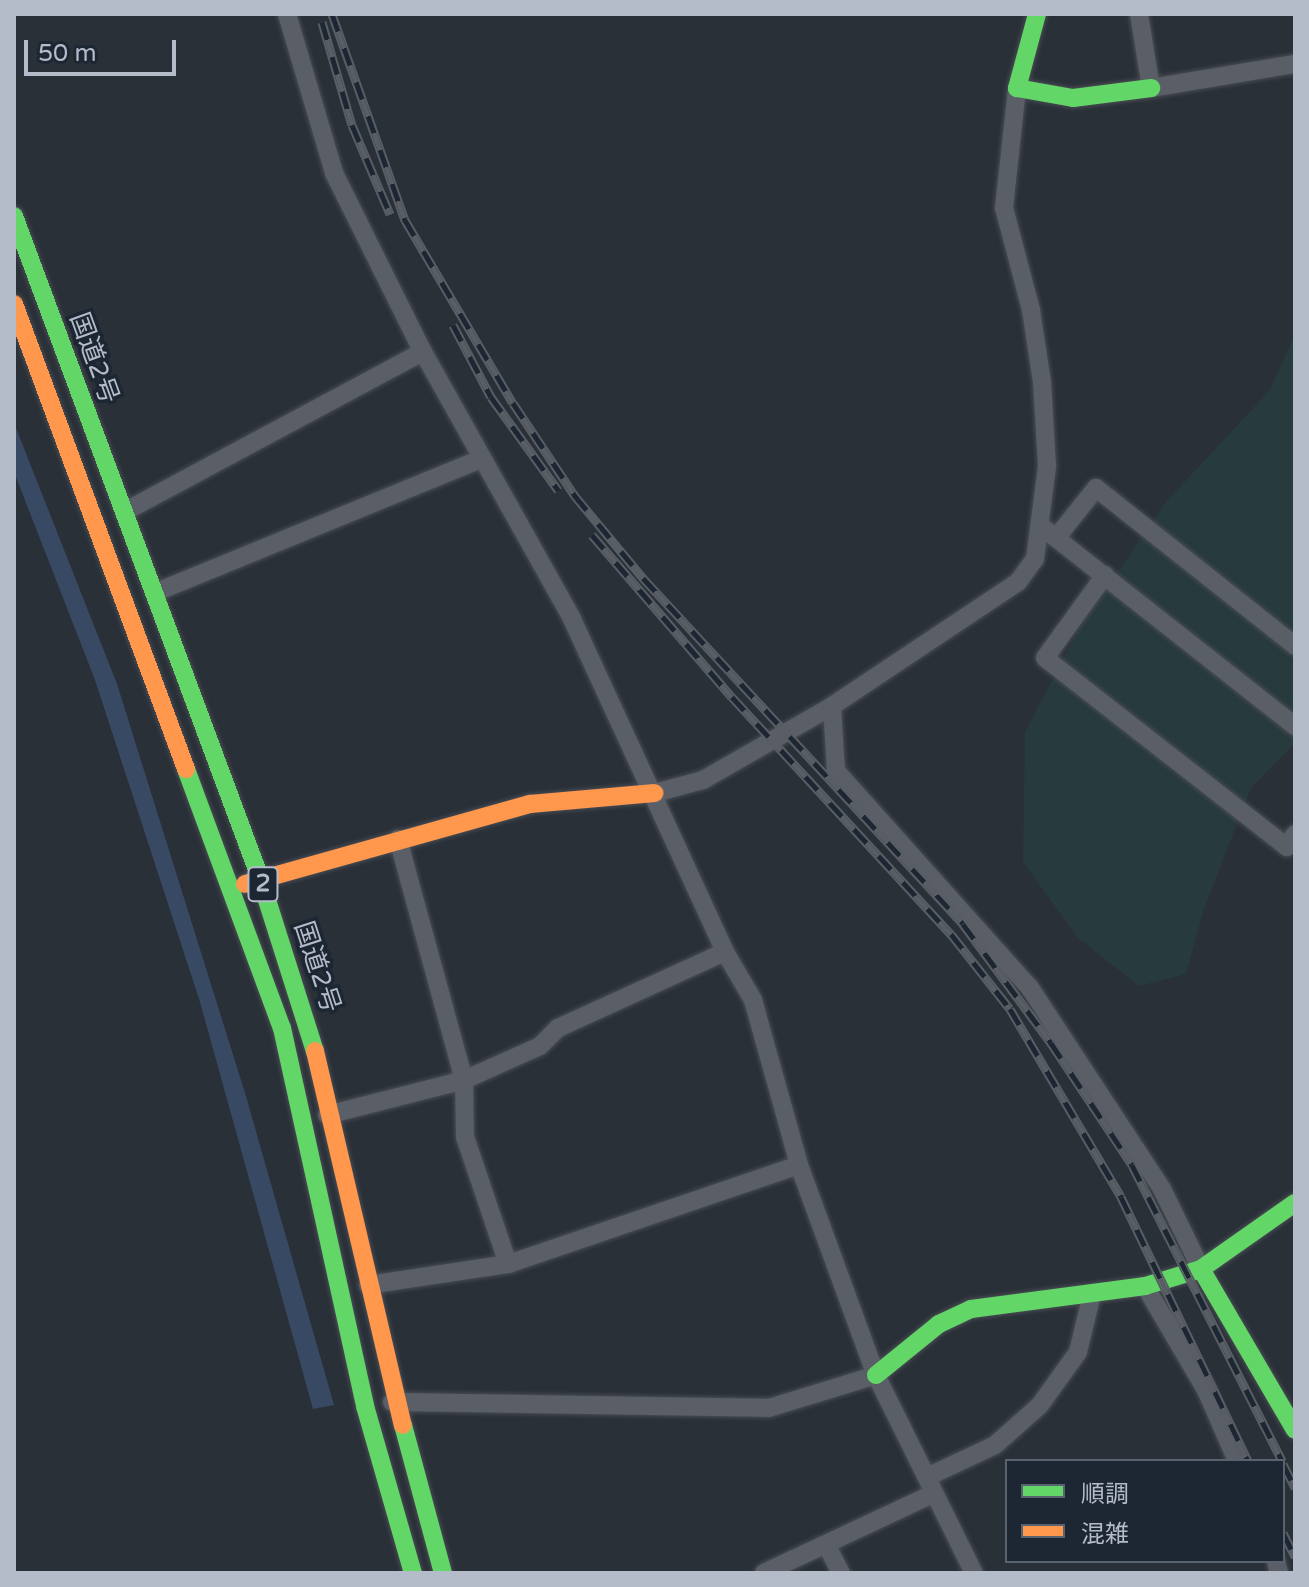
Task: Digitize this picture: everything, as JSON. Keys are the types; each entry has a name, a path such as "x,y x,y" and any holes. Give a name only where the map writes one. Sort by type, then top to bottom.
{"main road":[{"path":"1037,14 1017,88 1073,98 1151,88"},
{"name":"国道2号","path":"14,216 260,878 310,1031 327,1115 396,1401 443,1573"},
{"name":"国道2号","path":"14,304 18,325 282,1028 365,1406 413,1573"},
{"path":"230,889 260,878 530,804 655,793"},
{"path":"876,1375 939,1324 971,1309 1145,1286 1201,1269 1295,1203"},
{"path":"1201,1269 1295,1430"}],"street":[{"path":"287,14 334,173 423,352 572,619 655,793 725,952 753,1000 799,1165 876,1375 974,1573"},
{"path":"1139,14 1151,88 1295,64"},
{"path":"1017,88 1004,208 1031,310 1042,382 1049,532"},
{"path":"124,512 423,352"},
{"path":"154,593 481,459"},
{"path":"655,793 703,780 832,706 1018,582 1049,532 1096,488 1295,646"},
{"path":"1049,532 1295,726"},
{"path":"1105,575 1045,658 1287,847 1295,834"},
{"path":"832,706 836,771 1030,988 1162,1189 1201,1269"},
{"path":"398,839 464,1080 465,1137 508,1264"},
{"path":"327,1115 464,1080 540,1046 558,1028 725,952"},
{"path":"368,1285 508,1264 799,1165"},
{"path":"1145,1286 1206,1390 1236,1459"},
{"path":"764,1573 826,1544 930,1486 995,1445 1040,1405 1078,1352 1092,1294"},
{"path":"365,1406 396,1401 769,1408 876,1375"},
{"path":"826,1544 841,1573"}],"green space":[{"path":"1295,334 1295,743 1251,788 1204,909 1186,974 1139,986 1078,938 1023,862 1025,732 1080,627 1166,502 1270,390"}],"water":[{"path":"14,423 117,684 245,1093 334,1405 313,1409 200,1002 95,680 14,472"}],"railway":[{"path":"332,14 405,220 513,403 575,496 643,578 963,924 1051,1043 1132,1165 1281,1459"},
{"path":"322,22 352,125 390,214"},
{"path":"453,325 491,397 558,490"},
{"path":"592,535 732,697 951,934 1010,1009 1121,1197 1247,1459"},
{"path":"1285,1468 1295,1488"},
{"path":"1285,1537 1295,1557"}],"traffic: fast":[{"path":"1037,14 1017,88 1073,98 1151,88"},
{"path":"14,216 260,878 315,1051"},
{"path":"186,769 282,1028 365,1406 413,1573"},
{"path":"876,1375 939,1324 971,1309 1145,1286 1201,1269 1295,1203"},
{"path":"1201,1269 1295,1430"},
{"path":"403,1425 443,1573"}],"traffic: slow":[{"path":"14,304 186,769"},
{"path":"245,884 530,804 655,793"},
{"path":"315,1051 403,1425"}]}
